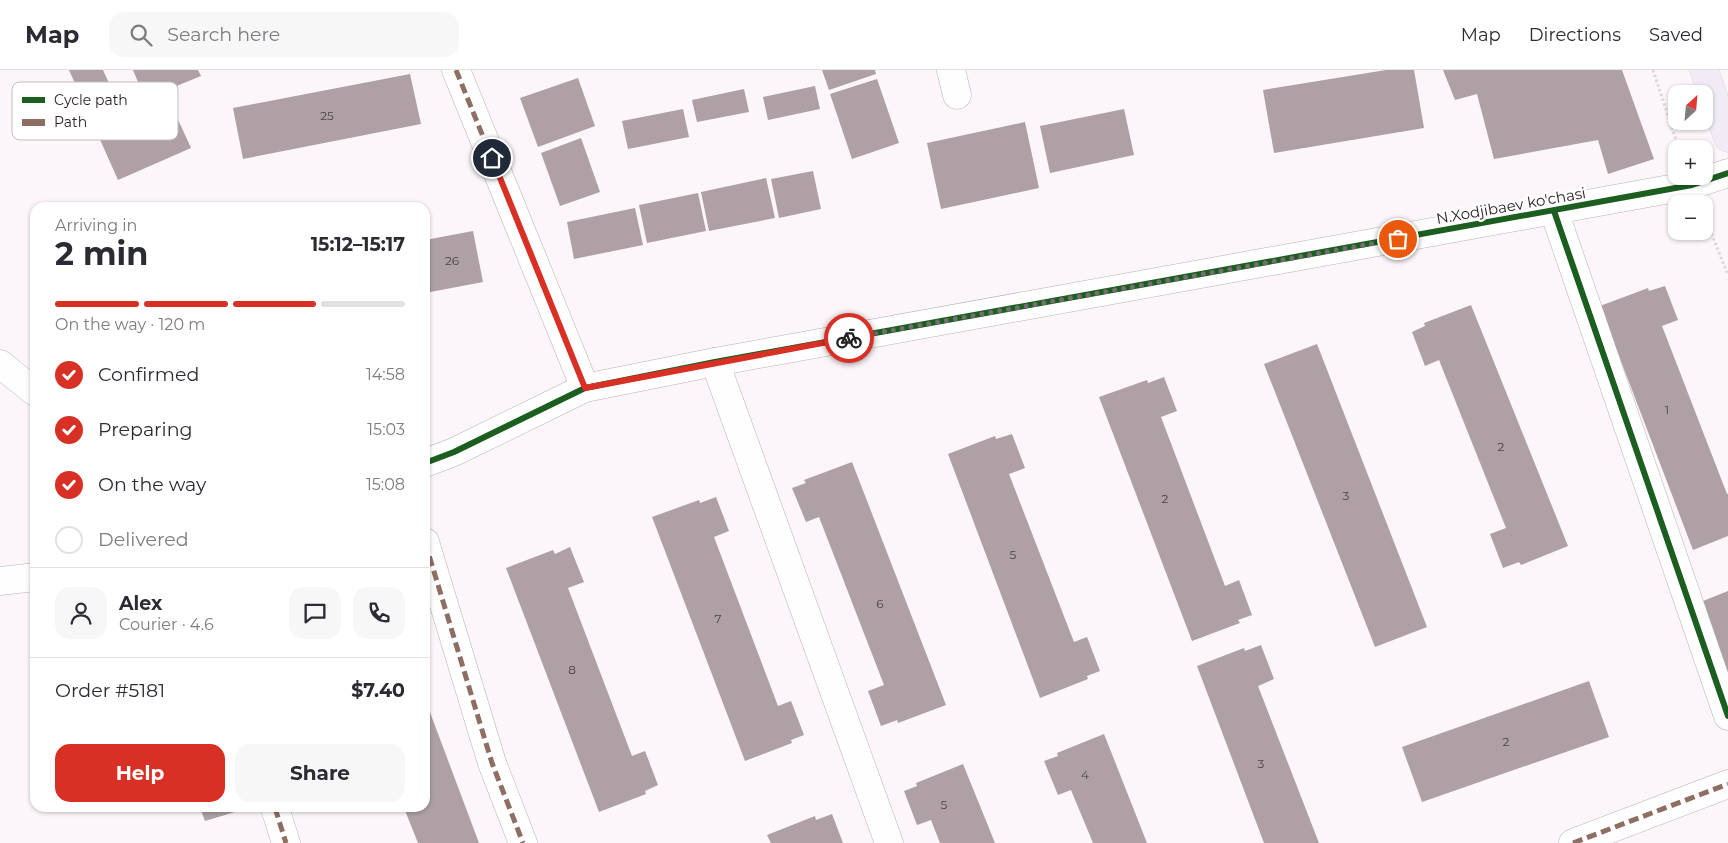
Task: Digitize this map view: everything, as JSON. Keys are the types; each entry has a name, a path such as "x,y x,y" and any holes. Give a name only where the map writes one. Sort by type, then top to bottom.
{"highway":[{"path":"1704,70 1728,138"}],"street":[{"path":"456,70 585,388"},
{"name":"N.Xodjibaev ko'chasi","path":"430,461 454,452 585,388 715,362 1554,211 1692,185 1728,173"},
{"path":"1554,211 1728,716"},
{"path":"715,362 889,843"},
{"path":"0,364 30,388"},
{"path":"430,558 492,763 522,843"},
{"path":"0,582 30,578"},
{"path":"1573,843 1728,784"},
{"path":"276,812 286,843"}],"path":[{"path":"1653,70 1676,140"},
{"path":"1713,238 1728,275"}],"building":[{"path":"69,70 103,70 108,82 74,82"},
{"path":"133,70 198,70 201,76 178,85 178,82 138,82"},
{"path":"822,70 875,70 876,74 829,90"},
{"path":"1386,70 1414,70 1424,128 1274,153 1263,90"},
{"path":"1443,70 1622,70 1654,159 1608,174 1598,140 1494,159 1477,94 1455,100"},
{"path":"410,74 421,124 243,159 233,108"},
{"path":"578,78 595,126 538,147 520,98"},
{"path":"877,79 899,143 852,159 830,94"},
{"path":"815,86 820,109 768,120 763,97"},
{"path":"744,89 749,112 697,122 692,100"},
{"path":"683,109 689,137 628,149 622,121"},
{"path":"1124,109 1134,155 1050,173 1040,126"},
{"path":"178,120 191,148 118,180 100,140 178,140"},
{"path":"1025,122 1039,188 941,209 927,143"},
{"path":"581,138 600,192 560,206 541,153"},
{"path":"813,171 821,209 779,218 771,179"},
{"path":"766,178 775,218 709,231 701,192"},
{"path":"698,193 706,231 647,243 639,205"},
{"path":"635,208 643,245 574,259 567,222"},
{"path":"473,231 483,282 430,292 430,239"},
{"path":"1665,286 1678,320 1662,326 1728,494 1728,536 1693,550 1600,306 1648,288 1649,291"},
{"path":"1471,305 1568,546 1521,565 1519,562 1503,568 1490,534 1506,528 1439,360 1425,366 1412,332 1425,326 1424,323"},
{"path":"1317,344 1427,627 1375,647 1264,364"},
{"path":"1164,377 1177,411 1161,417 1225,586 1239,580 1252,615 1238,620 1240,623 1192,641 1099,397 1147,380 1148,383"},
{"path":"1012,434 1025,468 1009,474 1074,642 1087,637 1100,671 1087,676 1088,679 1040,698 948,454 995,436 996,439"},
{"path":"852,462 946,705 898,723 897,720 881,726 868,691 884,685 819,517 806,522 792,488 806,483 804,480"},
{"path":"716,497 729,531 714,537 778,706 791,701 804,735 791,740 792,743 745,761 652,517 699,500 700,503"},
{"path":"570,547 584,582 568,588 632,756 645,751 658,785 645,791 646,794 599,812 506,568 553,550 555,554"},
{"path":"1728,591 1728,681 1698,603"},
{"path":"1261,645 1274,679 1258,686 1319,843 1264,843 1197,666 1244,648 1245,651"},
{"path":"1589,681 1609,737 1422,802 1402,747"},
{"path":"430,712 479,843 418,843 406,812 430,812"},
{"path":"1104,734 1147,843 1093,843 1071,790 1058,795 1044,761 1058,756 1057,753"},
{"path":"963,764 995,843 940,843 931,820 917,825 904,791 917,786 916,783"},
{"path":"202,812 235,812 205,821"},
{"path":"832,814 843,843 771,843 767,835 815,816 816,820"}],"marked path":[{"path":"456,70 585,388"},
{"path":"430,558 492,763 523,843"},
{"path":"1573,843 1728,784"},
{"path":"276,812 286,843"}],"cycle path":[{"path":"430,461 454,452 585,388 715,362 1692,185 1728,173"},
{"path":"1554,211 1728,716"}],"way so far":[{"path":"849,338 1398,239"}],"route":[{"path":"492,158 585,388 849,338"}]}
